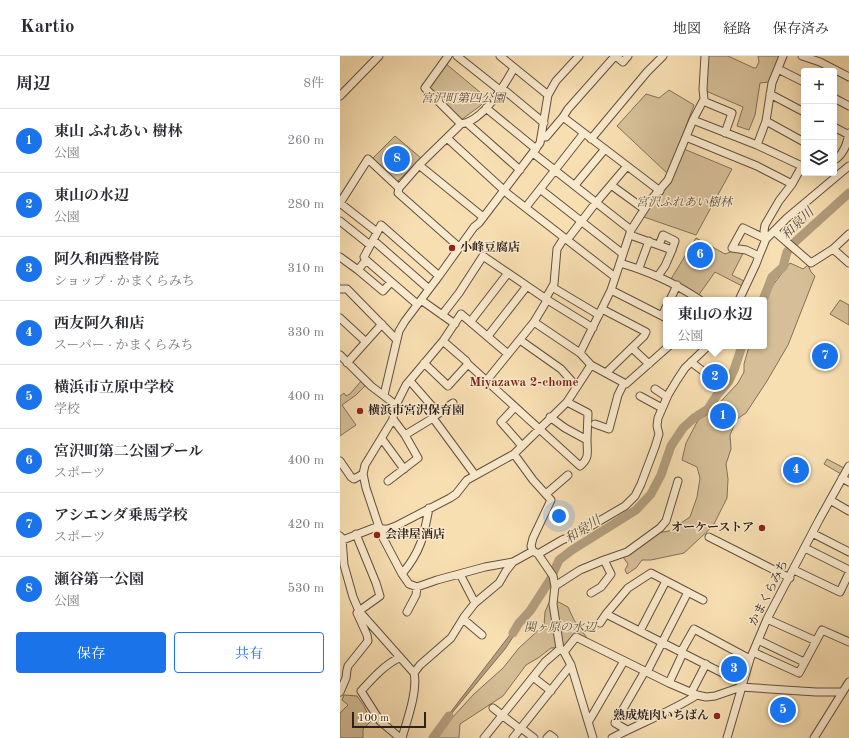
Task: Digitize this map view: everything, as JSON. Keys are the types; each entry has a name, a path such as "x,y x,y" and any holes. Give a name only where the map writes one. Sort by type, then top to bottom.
{"street":[{"path":"340,96 379,56"},
{"path":"448,56 424,88 464,124 520,170"},
{"path":"457,56 544,123"},
{"path":"500,56 548,95"},
{"path":"384,395 399,331 458,247 505,190 540,143 548,95 556,81 579,56"},
{"path":"541,137 546,137 568,109 615,56 622,62 628,56"},
{"path":"592,139 646,72 663,56"},
{"path":"580,353 611,290 630,233 642,211 668,180 693,120 703,101 705,56"},
{"path":"757,145 766,121 772,83 783,56"},
{"path":"802,56 822,59 849,77"},
{"path":"458,247 398,194 399,188 419,165 447,138 486,108 502,90 514,68"},
{"path":"778,69 801,80"},
{"path":"770,94 801,110"},
{"path":"837,100 849,106"},
{"path":"703,101 732,113 725,133"},
{"path":"486,108 555,170 596,202 630,233 672,250 665,266 658,276"},
{"path":"563,117 660,191"},
{"path":"693,120 757,145 801,166"},
{"path":"766,121 801,140"},
{"path":"837,128 849,134 846,146 841,155 837,157"},
{"path":"526,207 584,133"},
{"path":"686,137 757,166 792,184"},
{"path":"447,138 505,190 565,239 615,277"},
{"path":"575,185 605,149"},
{"path":"377,232 340,203 368,159 399,188"},
{"path":"740,297 766,240 786,218 846,168 837,160"},
{"path":"419,165 483,217"},
{"path":"487,380 534,322 546,302 552,287 555,269 555,254 557,249 627,166"},
{"path":"766,240 764,231 765,225 779,201 801,170"},
{"path":"611,185 642,211"},
{"path":"540,189 623,254"},
{"path":"340,221 371,242 429,289"},
{"path":"439,276 381,226 364,257 391,282 419,302 455,324"},
{"path":"759,256 746,250 732,248 743,228 766,240"},
{"path":"774,231 811,263 833,249 849,234"},
{"path":"639,268 649,241"},
{"path":"833,249 849,263"},
{"path":"442,315 459,293 483,256 546,299 593,328"},
{"path":"340,258 358,270 383,291 391,282"},
{"path":"358,270 366,260"},
{"path":"620,263 639,268 658,276 695,297"},
{"path":"471,321 508,273"},
{"path":"488,336 527,286"},
{"path":"672,297 677,286"},
{"path":"552,287 601,312 646,332 606,373"},
{"path":"341,291 347,289 396,339"},
{"path":"611,290 663,316"},
{"path":"394,409 410,381 443,341 461,314 508,354"},
{"path":"340,318 366,342"},
{"path":"534,322 580,353 591,365 626,384 666,349"},
{"path":"382,324 366,342 343,361 371,386 392,402 394,409 393,419 365,465 363,474 379,528 402,574 409,584 417,587 460,574 513,562 577,534 625,506 635,496 641,484 659,434 657,426 658,418 667,397 677,380 691,362 705,349"},
{"path":"520,340 561,369 577,387"},
{"path":"443,341 466,360 468,364 580,466 588,457 588,413 567,402"},
{"path":"632,348 649,364"},
{"path":"691,362 708,375"},
{"path":"424,363 448,386 468,364"},
{"path":"400,658 392,661 361,691 380,722 401,738 416,680 414,673 358,611 344,565 341,539 379,528 388,529 396,526 456,494 467,480 514,454 567,402 591,365"},
{"path":"410,381 436,416 475,476"},
{"path":"595,424 609,429 618,395 624,383"},
{"path":"655,389 667,397"},
{"path":"640,396 662,408"},
{"path":"405,435 436,416 453,403"},
{"path":"515,407 501,422 522,446"},
{"path":"550,417 565,428 587,440"},
{"path":"388,481 418,458 405,435 393,419"},
{"path":"382,439 404,468"},
{"path":"514,454 533,480 551,500 533,538 531,546 553,576 555,586 554,604 562,651 571,665 593,738"},
{"path":"340,461 354,479 363,474"},
{"name":"かまくらみち","path":"727,738 750,659 767,619 849,466"},
{"path":"546,494 568,475"},
{"path":"842,478 849,482"},
{"path":"555,586 580,570 627,552 660,528 666,521 678,481"},
{"path":"830,500 849,511"},
{"path":"402,574 424,537 429,508"},
{"path":"812,533 849,552"},
{"path":"340,692 346,678 348,666 368,641 367,635 357,616 358,611 380,596 356,534"},
{"path":"709,537 790,578"},
{"path":"805,548 849,570"},
{"path":"591,593 601,587 611,574 604,560"},
{"path":"414,673 420,665 451,638 475,604 499,583 513,562"},
{"path":"794,570 840,592 849,573"},
{"path":"600,623 628,588 651,573 703,600"},
{"path":"460,574 475,604"},
{"path":"640,631 666,580"},
{"path":"407,612 416,595 417,587"},
{"path":"627,730 615,723 646,672 688,592"},
{"path":"606,614 706,664 742,685 816,692 846,686"},
{"path":"463,619 482,635"},
{"path":"767,619 816,641"},
{"path":"669,683 694,629 750,659"},
{"path":"753,652 799,672 822,630 849,642"},
{"path":"484,738 545,662 562,651 576,637 694,694 706,697 716,696 742,685"},
{"path":"758,640 804,662"},
{"path":"588,721 624,661"},
{"path":"612,738 679,706 694,694 706,664"},
{"path":"513,738 571,665"},
{"path":"533,677 550,691"},
{"path":"814,738 846,686"},
{"path":"493,708 534,738"},
{"path":"547,738 550,735 554,738"}],"green space":[{"path":"708,56 728,56 756,68 759,62 758,56 779,56 769,82 760,83 755,115 749,130 737,126 743,107 706,91"},
{"name":"宮沢町第四公園","path":"445,63 487,98 480,106 461,120 427,85"},
{"name":"宮沢ふれあい樹林","path":"669,90 694,105 668,174 617,126 646,94 659,98"},
{"path":"395,136 421,158 397,182 372,159"},
{"name":"宮沢ふれあい樹林","path":"684,149 732,169 696,235 641,216 647,206 650,209 655,204 652,201"},
{"path":"696,238 725,254 733,251 744,251 732,275 746,282 744,287 715,272 698,296 671,279"},
{"path":"790,263 803,269 808,265 811,272 815,276 788,345 746,413 737,419 730,435 731,449 726,464 728,479 727,498 713,526 684,553 651,560 642,560 636,568 627,574 625,570 628,564 623,557 623,553 634,542 657,533 669,531 690,517 697,497 700,478 697,467 682,460 686,443 698,420 710,413 738,383 744,372 744,364 748,349 767,349 767,300 772,286"},
{"path":"840,300 849,305 849,325 830,314"},
{"path":"362,380 367,384 356,395 342,405 356,425 340,436 340,396 344,393 346,396 350,394"},
{"path":"827,459 844,468 841,474 824,464"},
{"name":"関ヶ原の水辺","path":"551,598 568,607 574,620 587,638 575,635 564,647 551,648 526,665 503,696 460,724 459,738 437,738 451,719 474,694 503,668 519,648 544,625 545,612"},
{"path":"344,695 357,696 364,706 371,721 363,729 363,738 340,738 340,713 348,705 342,700"}],"shaded area":[{"path":"704,250 707,253 707,257 697,261 694,258 694,253"},
{"path":"519,623 517,631 505,649 442,725 453,709"}],"waterway":[{"name":"和泉川","path":"764,297 772,277 783,267 787,252 796,241 849,193"},
{"name":"和泉川","path":"513,633 519,623 530,611 550,580 559,560 572,550 636,510 651,494 661,475 671,446 683,428 694,418 708,409 729,381 741,349"},
{"name":"和泉川","path":"433,738 449,716"}],"place":[{"name":"瀬谷第一公園","path":"397,159"},
{"name":"小峰豆腐店","path":"452,248"},
{"name":"宮沢町第二公園プール","path":"700,255"},
{"name":"アシエンダ乗馬学校","path":"825,356"},
{"name":"東山の水辺","path":"715,377"},
{"name":"横浜市宮沢保育園","path":"360,411"},
{"name":"東山 ふれあい 樹林","path":"723,416"},
{"name":"西友阿久和店","path":"796,470"},
{"name":"オーケーストア","path":"762,528"},
{"name":"会津屋酒店","path":"377,535"},
{"name":"阿久和西整骨院","path":"734,669"},
{"name":"横浜市立原中学校","path":"783,710"},
{"name":"熟成焼肉いちばん","path":"717,716"}],"district":[{"name":"Miyazawa 2-chome","path":"524,382"}]}
